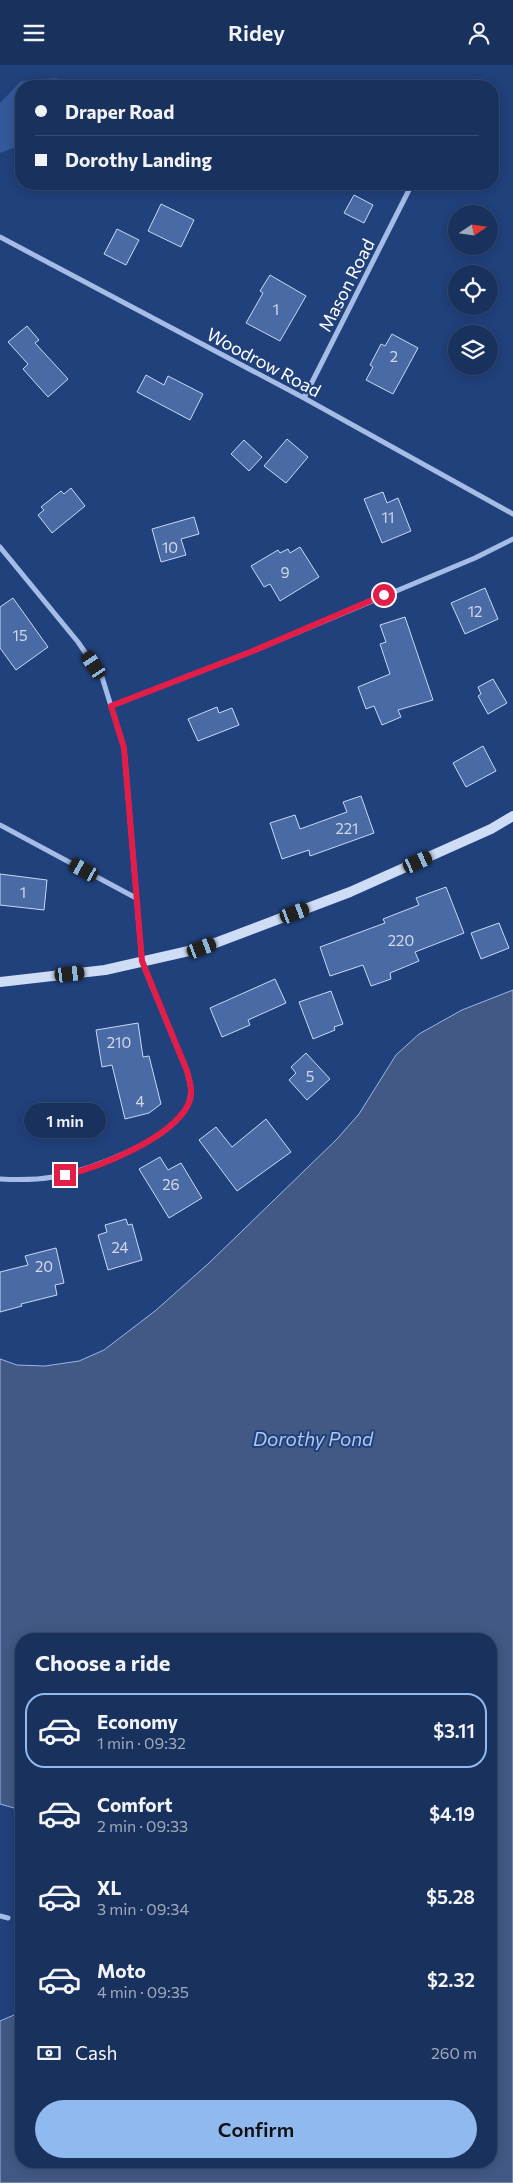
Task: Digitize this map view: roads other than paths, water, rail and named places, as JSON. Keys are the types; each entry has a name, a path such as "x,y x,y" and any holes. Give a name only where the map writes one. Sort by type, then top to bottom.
{"main road":[{"path":"0,982 105,970 202,948 350,892 491,829 513,816"}],"street":[{"name":"Mason Road","path":"304,398 409,190"},
{"name":"Woodrow Road","path":"0,237 304,398 513,514"},
{"path":"111,706 253,651 474,558 513,539"},
{"path":"0,547 78,642 102,677 124,748 142,961 187,1071 192,1088 188,1105 160,1134 108,1161 78,1172 51,1178 0,1179"},
{"path":"0,825 136,898"},
{"path":"0,1916 8,1918"}],"water":[{"name":"Dorothy Pond","path":"513,990 513,2183 0,2183 0,2021 15,2015 15,2168 497,2168 497,1633 15,1633 15,1808 0,1804 0,1359 17,1365 45,1366 79,1361 104,1350 155,1311 209,1263 337,1139 359,1114 396,1055 419,1034 462,1010"}]}
